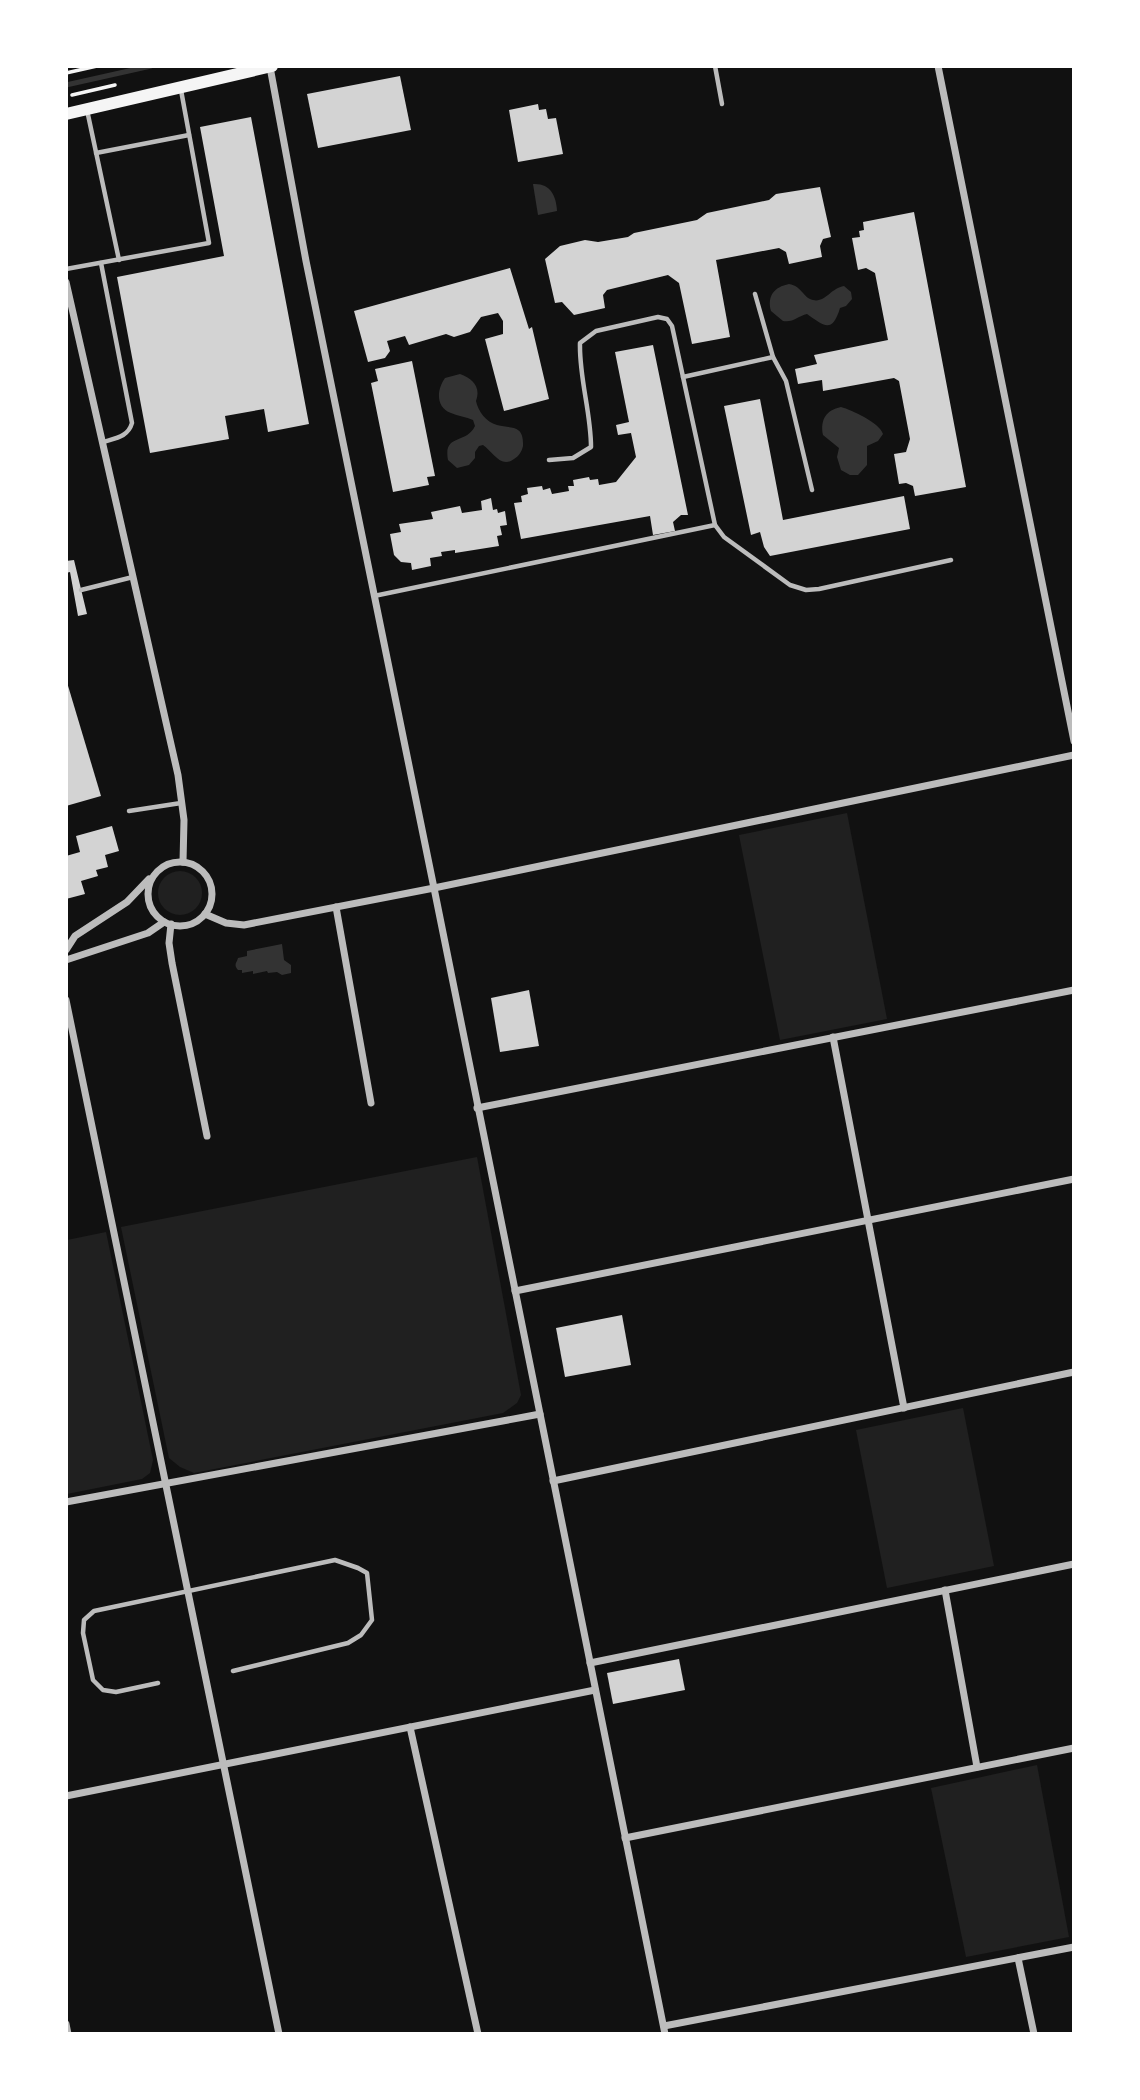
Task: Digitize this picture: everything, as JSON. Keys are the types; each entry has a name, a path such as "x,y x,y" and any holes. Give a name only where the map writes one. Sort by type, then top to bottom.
{"main road":[{"path":"66,114 271,67"}],"street":[{"path":"938,66 1073,741"},
{"path":"271,67 306,261 664,2030 1073,1947"},
{"path":"66,282 178,775 184,830 183,862"},
{"path":"205,914 226,923 244,925 1073,755"},
{"path":"66,950 75,936 127,902 152,876 163,867 183,862 191,863 203,872 211,885 211,900 205,914 186,925 167,923 153,912 148,898 152,876"},
{"path":"336,907 371,1103"},
{"path":"66,960 148,933 167,923"},
{"path":"167,923 172,963 208,1136"},
{"path":"477,1108 1073,990"},
{"path":"66,1000 279,2034"},
{"path":"833,1037 904,1408"},
{"path":"515,1291 1073,1179"},
{"path":"553,1481 1073,1372"},
{"path":"66,1502 540,1415"},
{"path":"590,1663 1073,1564"},
{"path":"944,1590 977,1767"},
{"path":"66,1796 595,1690"},
{"path":"410,1727 478,2034"},
{"path":"625,1838 1073,1748"},
{"path":"1018,1958 1034,2034"},
{"path":"66,2024 68,2034"}],"lane":[{"path":"716,66 722,104"},
{"path":"66,269 209,243 181,87"},
{"path":"87,109 119,260"},
{"path":"96,153 189,135"},
{"path":"101,263 132,423 125,435 102,442"},
{"path":"755,294 773,357 786,381 811,490"},
{"path":"549,460 573,458 592,447 579,364 579,343 596,331 658,317 667,319 672,326 715,525 724,537 790,585 806,590 951,560"},
{"path":"683,377 773,357"},
{"path":"374,596 715,525"},
{"path":"81,590 133,577"},
{"path":"129,811 181,803"},
{"path":"158,1683 116,1692 103,1690 93,1680 83,1633 84,1620 94,1611 335,1560 367,1573 372,1620 360,1635 348,1643 233,1671"}],"path":[{"path":"66,74 97,66"}],"shaded area":[{"path":"533,184 539,184 551,191 557,211 538,215"},
{"path":"789,284 797,287 810,299 817,300 844,286 851,292 852,299 840,308 830,325 822,324 807,314 783,321 771,311 770,301 779,287"},
{"path":"460,374 475,384 477,405 486,419 493,424 519,430 523,448 519,455 509,462 501,461 483,445 479,446 469,465 457,468 448,460 447,452 452,442 466,436 475,426 473,420 446,410 440,402 440,387 445,378"},
{"path":"841,407 871,421 883,434 878,441 867,446 867,465 858,475 850,475 841,470 837,457 839,448 823,435 825,417"},
{"path":"847,813 887,1019 780,1040 739,835"},
{"path":"180,871 189,872 196,877 201,884 201,902 196,909 189,914 180,915 171,914 164,909 159,902 158,893 159,884 164,877 171,872"},
{"path":"282,944 284,960 291,965 291,973 282,975 267,971 253,974 253,971 242,973 242,970 238,970 238,958 247,956 247,951"},
{"path":"477,1157 521,1395 517,1403 503,1413 194,1473 169,1458 121,1227"},
{"path":"106,1232 153,1460 150,1473 142,1479 67,1494 67,1240"},
{"path":"963,1408 994,1566 887,1588 856,1430"},
{"path":"1037,1765 1069,1937 966,1957 931,1788"}],"building":[{"path":"400,76 411,130 318,148 307,94"},
{"path":"538,104 539,110 546,109 548,119 556,118 563,154 518,162 509,110"},
{"path":"251,117 309,424 268,432 264,409 225,416 229,439 150,453 117,277 224,256 200,127"},
{"path":"820,187 831,237 823,239 820,246 822,257 789,264 786,252 779,248 716,260 730,337 692,344 679,283 668,275 607,290 603,295 605,308 574,315 562,302 555,303 545,259 560,246 585,240 598,242 628,237 634,233 697,220 707,213 769,200 776,194"},
{"path":"914,212 966,487 915,496 913,486 899,484 894,454 906,452 910,439 899,381 894,378 823,391 822,380 798,384 795,369 817,364 814,355 888,340 875,273 866,268 858,270 852,238 860,237 859,231 864,230 863,222"},
{"path":"510,268 529,329 532,327 549,399 504,411 485,339 503,334 503,321 498,313 481,317 470,332 454,337 446,334 409,345 405,336 387,341 390,351 385,358 368,362 354,311"},
{"path":"653,345 688,515 681,515 673,522 675,531 653,535 650,516 521,539 514,503 522,502 521,496 528,494 527,488 542,486 543,490 550,488 552,494 569,491 568,486 574,486 573,480 589,477 590,480 598,479 599,485 616,482 636,457 631,433 618,435 616,425 629,422 615,352"},
{"path":"412,361 435,476 427,477 429,485 393,492 371,383 378,381 375,369"},
{"path":"760,399 783,520 904,496 910,529 770,556 760,532 751,535 724,406"},
{"path":"491,498 493,510 497,509 498,513 505,511 507,525 500,526 502,535 497,536 499,546 455,553 455,550 441,552 442,556 430,558 431,566 412,570 411,563 401,562 394,555 390,534 401,532 399,524 433,519 431,512 460,506 462,513 482,510 481,501"},
{"path":"74,560 87,614 78,616 70,572 66,573 66,561"},
{"path":"66,679 101,796 66,806"},
{"path":"112,826 119,851 105,855 108,867 96,870 98,876 81,881 85,894 66,899 66,856 80,852 76,836"},
{"path":"529,990 539,1046 500,1052 491,998"},
{"path":"622,1315 631,1365 565,1377 556,1328"},
{"path":"679,1659 685,1690 613,1704 607,1673"}],"waterway":[{"path":"66,85 151,66"}]}
